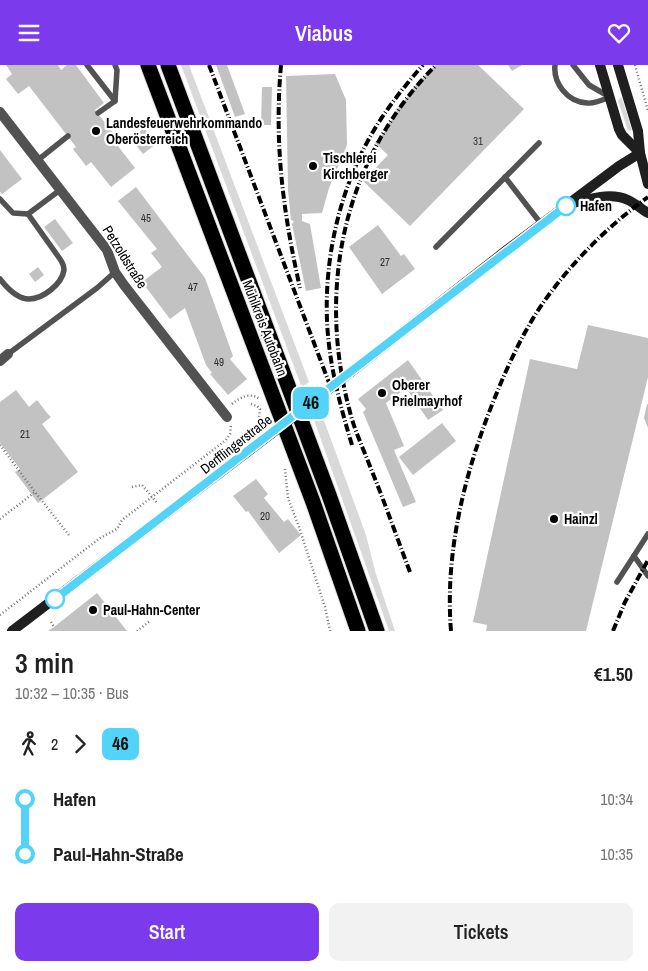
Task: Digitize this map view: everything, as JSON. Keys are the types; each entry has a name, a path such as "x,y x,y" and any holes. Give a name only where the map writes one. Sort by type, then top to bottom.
{"highway":[{"name":"Mühlkreis Autobahn","path":"148,65 310,493 358,631"},
{"name":"Mühlkreis Autobahn","path":"168,65 326,486 377,631"}],"street":[{"path":"600,65 622,135 640,153"},
{"path":"618,65 638,131 640,153 648,184"},
{"name":"Petzoldstraße","path":"0,112 107,250 115,272 225,414"},
{"name":"Derfflingerstraße","path":"12,631 271,434 569,203 640,153"},
{"name":"Derfflingerstraße","path":"569,203 618,196 630,200 648,213"}],"lane":[{"path":"87,65 115,101"},
{"path":"115,65 117,70 115,101"},
{"path":"556,65 557,81 566,94 574,99 586,103 610,97"},
{"path":"573,65 589,85 610,97"},
{"path":"98,113 115,101"},
{"path":"38,160 68,137"},
{"path":"436,247 538,143"},
{"path":"505,177 542,225"},
{"path":"0,199 13,213 28,214 60,189"},
{"path":"0,279 14,294 29,299 38,297 55,286 64,271 64,265 28,214"},
{"path":"4,357 97,288 115,272"},
{"path":"618,582 648,534"},
{"path":"634,556 648,576"}],"path":[{"path":"636,65 648,111"},
{"path":"0,615 100,538 117,529 122,520 226,440 231,424 225,414 240,398 248,395 258,397 264,403"},
{"path":"251,405 258,406 260,409 258,424"},
{"path":"0,445 69,535"},
{"path":"284,460 288,498 322,598 330,631"},
{"path":"132,487 142,485 158,504"},
{"path":"0,519 35,492"},
{"path":"137,631 150,621"},
{"path":"51,622 54,627"}],"shaded area":[{"path":"181,65 189,65 309,382 302,388"},
{"path":"621,97 632,130 628,131 618,101"},
{"path":"322,415 366,535 375,571 395,631 389,631 314,420"}],"building":[{"path":"6,65 58,65 61,70 67,65 76,65 104,103 95,110 118,139 114,141 135,168 111,187 91,162 86,166 73,149 76,147 29,86 18,94 6,79 12,74"},
{"path":"216,65 227,65 245,114 235,117"},
{"path":"436,65 478,65 524,109 410,226 363,181 388,155 375,143 389,127 387,125 395,117 393,115 412,89"},
{"path":"508,65 522,65 512,71"},
{"name":"Tischlerei Kirchberger","path":"335,74 346,100 347,145 329,188 322,213 302,214 302,221 310,224 321,288 306,291 292,224 294,221 291,220 288,190 286,76"},
{"path":"262,87 272,87 271,125 261,125"},
{"path":"144,128 156,144 143,154 131,139"},
{"path":"0,150 22,179 2,194 0,192"},
{"path":"136,187 205,278 233,356 230,359 247,379 228,395 210,374 212,373 206,365 185,308 170,319 142,282 162,267 151,253 157,249 118,201"},
{"path":"55,219 73,243 62,251 44,227"},
{"path":"378,225 401,256 404,254 415,269 382,294 349,247"},
{"path":"38,267 44,275 35,282 29,274"},
{"name":"Hainzl","path":"588,325 648,338 648,377 586,631 486,631 487,625 473,622 530,359 577,369"},
{"path":"408,360 443,410 428,420 406,388 386,403 404,446 394,450 416,502 403,507 363,412 366,409 358,399"},
{"path":"16,390 29,407 37,400 51,417 42,424 78,472 38,503 15,472 20,469 0,443 0,402"},
{"path":"648,404 648,428 644,418"},
{"path":"442,423 456,441 413,475 399,457"},
{"path":"256,479 268,494 264,498 284,522 288,519 301,535 279,553 248,511 246,512 233,496"},
{"name":"Paul-Hahn-Center","path":"97,593 127,631 48,631 54,627"}],"railway":[{"path":"209,65 331,388"},
{"path":"281,65 279,150 289,232 300,288"},
{"path":"352,445 338,395 329,345 327,288 335,229 353,173 365,147 389,107 423,65"},
{"path":"410,572 350,412 340,365 336,318 338,272 346,227 359,183 379,141 404,101 436,65"},
{"path":"451,631 451,566 462,501 480,439 508,367 530,323 562,278 596,241 648,197"},
{"path":"613,631 625,602 648,560"}],"bus line":[{"name":"46","path":"55,599 566,206"}],"place":[{"name":"Landesfeuerwehrkommando Oberösterreich","path":"96,131"},
{"name":"Tischlerei Kirchberger","path":"313,166"},
{"name":"Hafen","path":"566,206"},
{"name":"Oberer Prielmayrhof","path":"382,393"},
{"name":"Hainzl","path":"554,519"},
{"name":"Paul-Hahn-Center","path":"93,610"}]}
